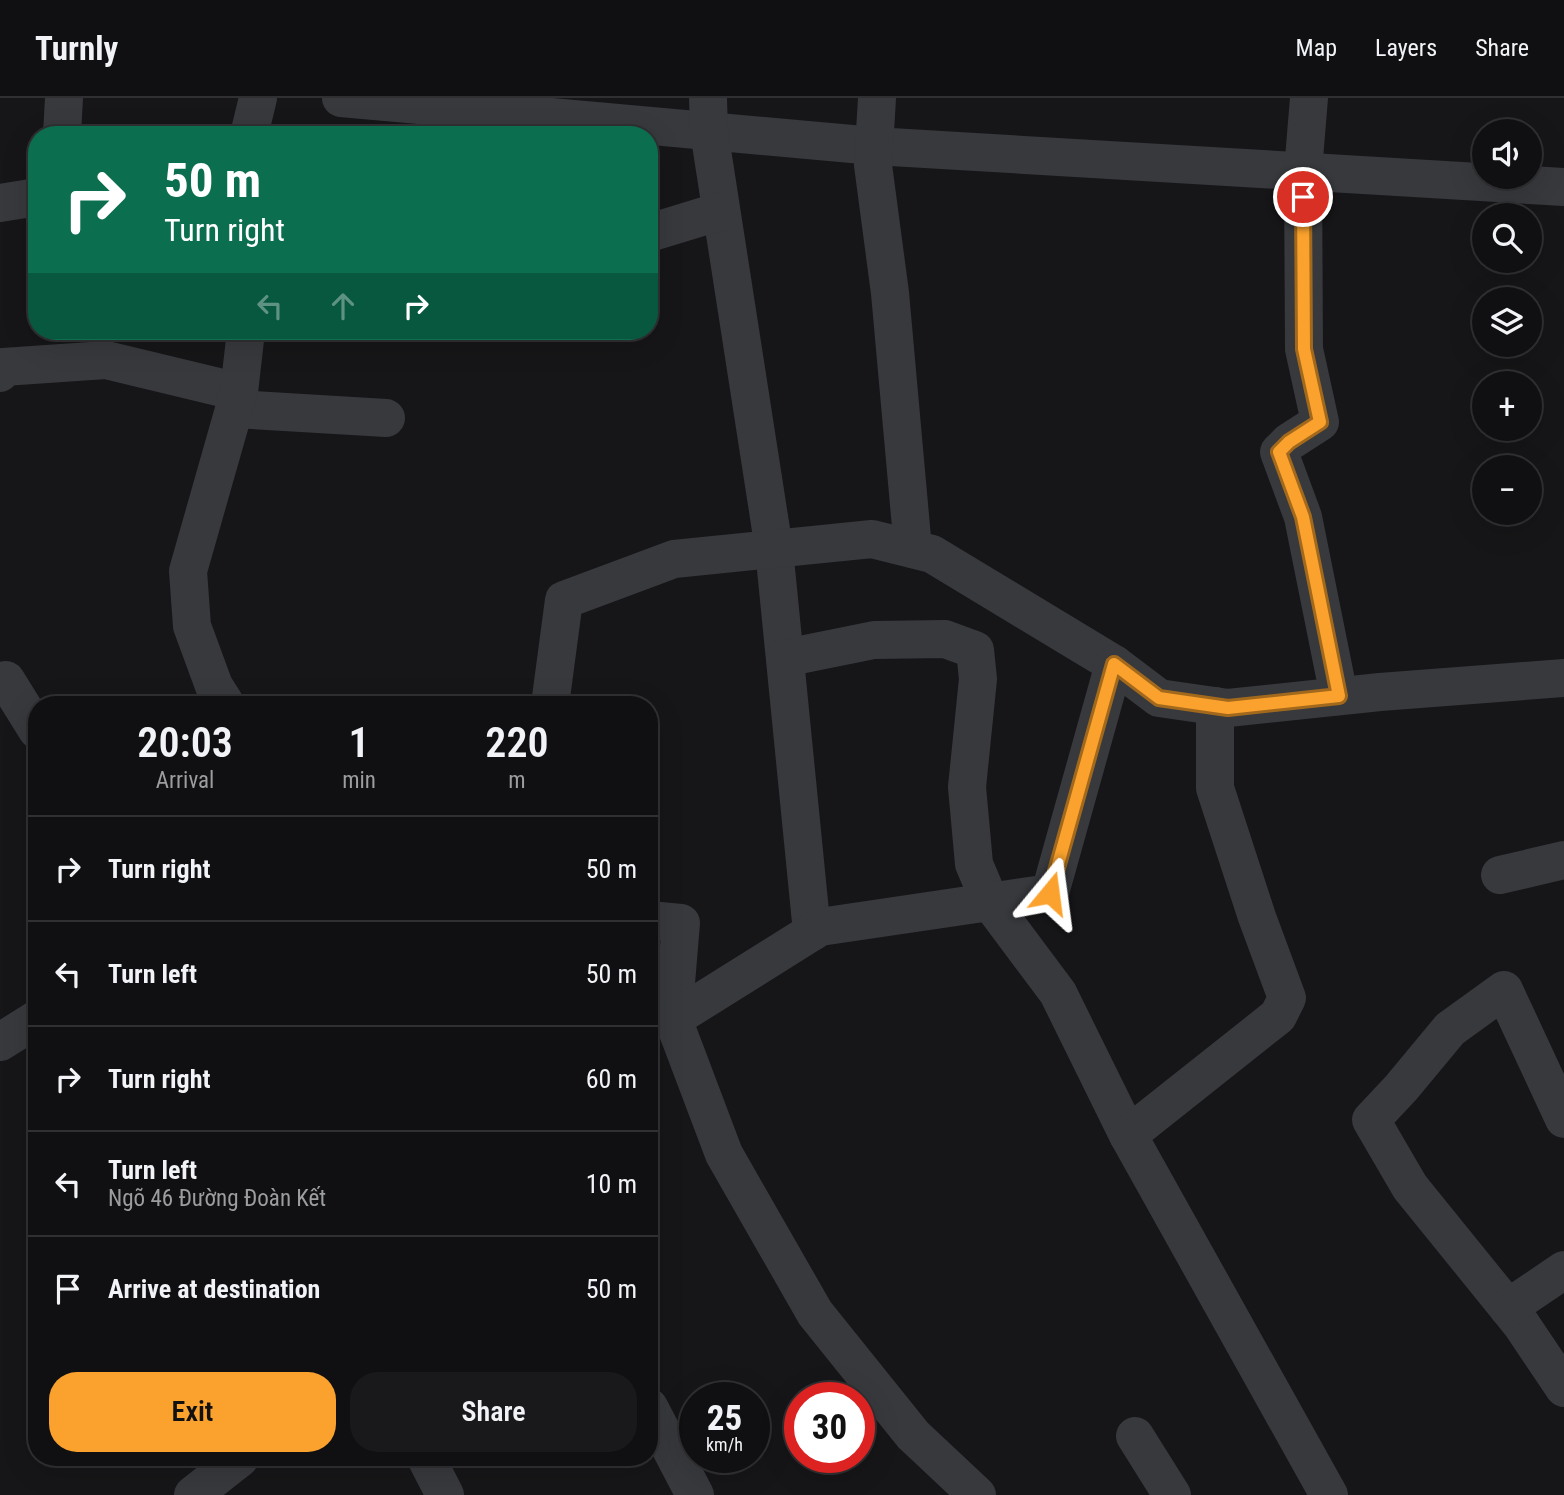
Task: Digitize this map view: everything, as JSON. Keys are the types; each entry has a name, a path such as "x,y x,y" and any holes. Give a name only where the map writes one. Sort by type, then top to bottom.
{"street":[{"path":"62,126 64,98"},
{"path":"251,126 258,98"},
{"path":"341,98 708,114 874,146 1564,187"},
{"path":"877,98 873,165 890,293 913,549"},
{"path":"1309,98 1303,171 1304,349 1320,422 1289,442 1279,452 1303,517 1339,696"},
{"path":"708,114 774,549 812,932"},
{"path":"0,203 28,198"},
{"path":"658,230 721,211"},
{"path":"220,696 214,687 192,626 188,571 237,401 245,340"},
{"path":"0,373 3,367 106,360 237,401 386,418"},
{"path":"551,696 564,600 674,559 872,539 932,554 1114,664 1159,698 1228,708 1564,678"},
{"path":"785,658 874,640 945,639 975,650 978,679 967,787 974,864 990,902 1058,993 1128,1135 1329,1495"},
{"path":"673,1019 820,927 1050,893 1114,664"},
{"path":"0,681 6,680 28,715"},
{"path":"1128,1135 1278,1016 1287,998 1257,918 1216,788 1215,706"},
{"path":"1500,875 1564,860"},
{"path":"658,921 681,923 673,1019 724,1154 815,1313 913,1435 976,1495"},
{"path":"1564,1119 1504,990 1450,1028 1371,1120 1410,1187 1508,1308 1564,1388"},
{"path":"0,1042 28,1025"},
{"path":"1508,1308 1564,1270"},
{"path":"658,1423 695,1495"},
{"path":"1135,1436 1172,1495"},
{"path":"193,1495 230,1466"},
{"path":"430,1466 445,1495"}],"route":[{"path":"1050,893 1114,664 1159,698 1228,708 1339,696 1303,517 1279,452 1289,442 1320,422 1304,349 1303,197"}]}
